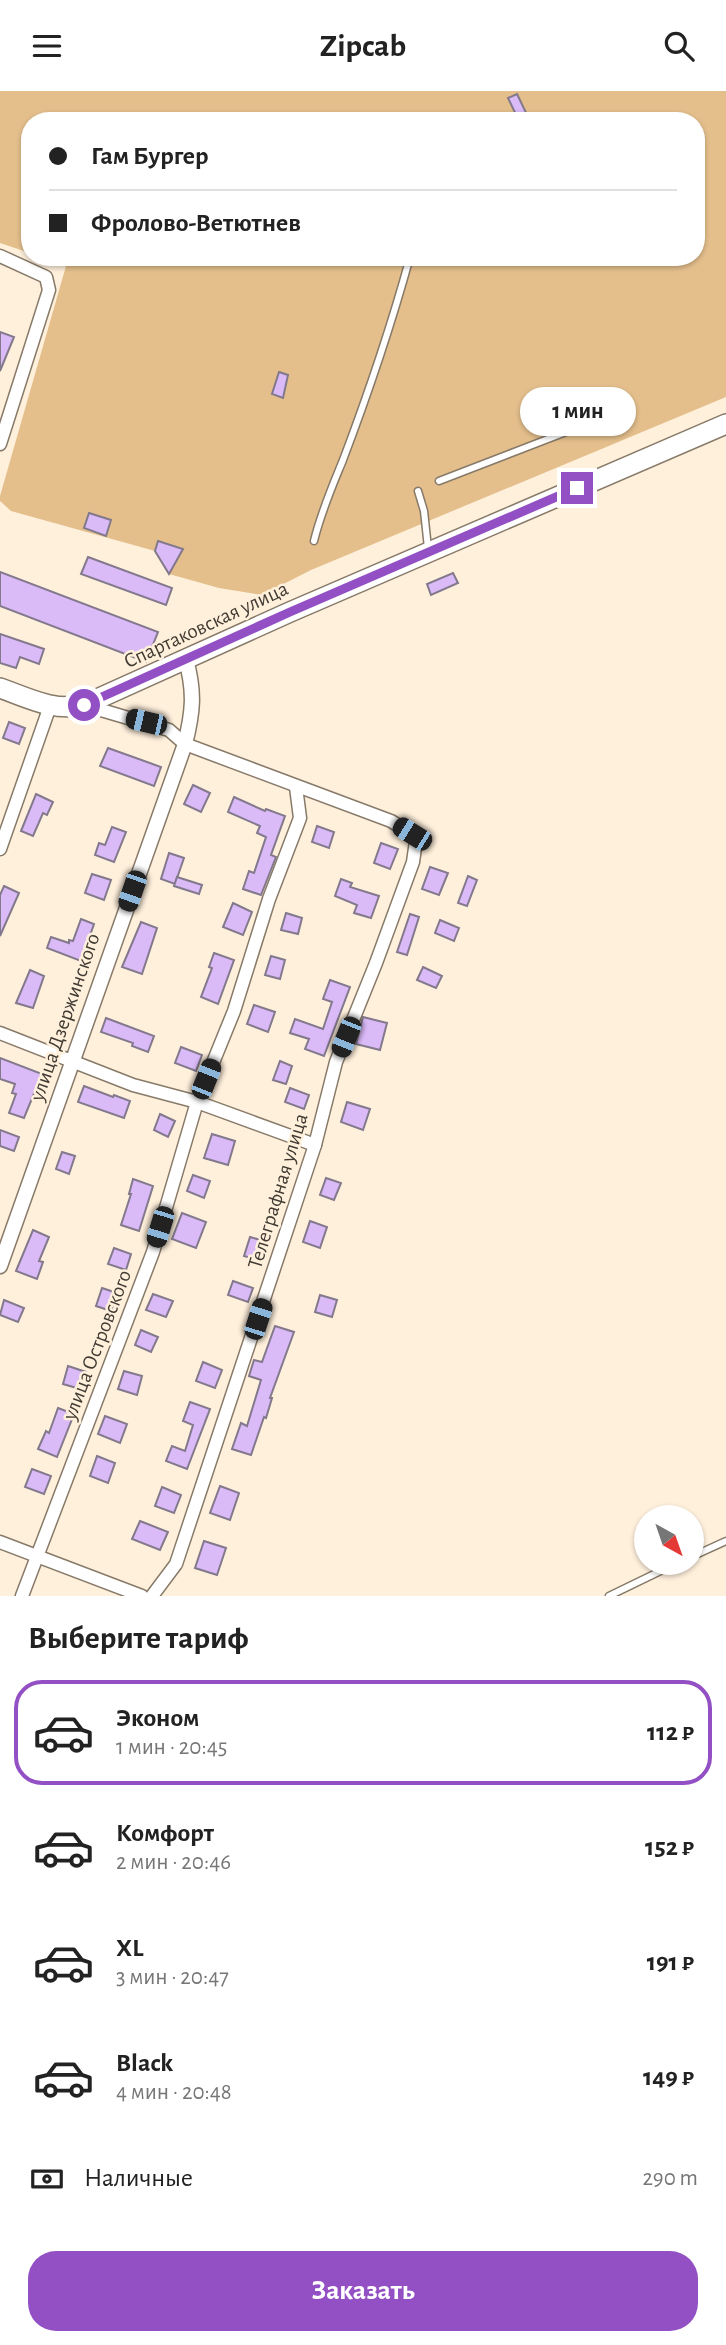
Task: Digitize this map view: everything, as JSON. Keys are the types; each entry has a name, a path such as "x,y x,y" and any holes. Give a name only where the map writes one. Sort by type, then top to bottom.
{"main road":[{"name":"Спартаковская улица","path":"0,688 50,706 68,709 84,705 290,612 726,424"}],"street":[{"path":"0,256 21,266"},
{"path":"0,444 49,290 46,277 22,266"},
{"name":"улица Дзержинского","path":"0,1266 185,744 192,718 194,694 186,660"},
{"path":"84,705 169,730 185,744 296,787"},
{"path":"0,849 46,725 50,706"},
{"name":"Телеграфная улица","path":"152,1596 176,1564 315,1145 336,1062 413,862 416,841 412,834 391,821 296,787"},
{"name":"улица Островского","path":"22,1596 153,1252 197,1102 234,1011 269,899 300,818 296,787"},
{"path":"0,1033 133,1085 197,1102 315,1145"},
{"path":"0,1542 142,1596"}],"lane":[{"path":"314,541 407,266"},
{"path":"439,481 622,410"},
{"path":"418,491 424,511 428,552"},
{"path":"704,1551 726,1541"},
{"path":"609,1596 652,1575"}],"shaded area":[{"path":"0,91 726,91 726,397 311,570 262,595 219,588 169,574 155,551 11,511 0,501 66,266 705,266 705,112 21,112 21,250 0,243"}],"building":[{"path":"517,94 526,112 515,112 508,98"},
{"path":"0,332 14,337 0,371"},
{"path":"279,372 288,375 283,398 272,394"},
{"path":"89,513 111,520 106,536 84,528"},
{"path":"158,541 183,549 169,574 155,551"},
{"path":"88,557 172,588 166,605 81,574"},
{"path":"0,572 158,632 146,662 0,606"},
{"path":"453,573 458,583 431,595 427,584"},
{"path":"0,634 44,649 39,664 20,657 16,668 0,663"},
{"path":"9,722 25,728 19,744 3,738"},
{"path":"108,748 161,767 154,786 100,766"},
{"path":"193,785 210,793 201,812 184,804"},
{"path":"36,794 53,802 47,815 43,813 33,836 21,831"},
{"path":"234,797 265,811 266,809 285,816 271,855 276,857 261,895 243,889 249,871 254,873 266,837 257,833 260,826 228,812"},
{"path":"317,826 334,832 329,848 312,842"},
{"path":"112,827 126,832 114,862 95,855 99,843 105,845"},
{"path":"381,843 398,849 390,869 374,863"},
{"path":"169,853 184,858 175,884 161,879"},
{"path":"430,867 448,873 439,895 422,889"},
{"path":"92,874 111,880 104,900 85,893"},
{"path":"468,876 477,880 467,906 458,903"},
{"path":"177,877 202,885 199,894 174,886"},
{"path":"341,879 352,883 350,887 379,896 371,918 354,913 357,905 335,896"},
{"path":"4,886 19,893 0,936 0,895"},
{"path":"233,903 252,912 243,935 223,927"},
{"path":"286,913 302,918 298,934 281,930"},
{"path":"410,914 419,917 407,955 397,952"},
{"path":"81,919 94,924 81,961 47,948 51,937 69,943 69,940 73,941"},
{"path":"440,920 459,928 454,941 435,933"},
{"path":"141,922 157,928 142,974 122,967"},
{"path":"214,953 234,960 218,1004 201,997 212,968 209,967"},
{"path":"271,956 285,960 280,979 265,975"},
{"path":"423,967 442,976 436,988 417,980"},
{"path":"30,970 44,976 33,1008 16,1003"},
{"path":"330,980 350,987 324,1056 305,1049 309,1039 290,1033 295,1019 323,1029 332,1002 323,999"},
{"path":"254,1005 275,1012 268,1032 247,1024"},
{"path":"363,1017 387,1023 380,1050 356,1044"},
{"path":"106,1018 154,1036 148,1052 132,1046 133,1043 101,1032"},
{"path":"181,1047 202,1055 196,1071 175,1063"},
{"path":"0,1058 42,1074 24,1118 9,1113 16,1094 12,1093 15,1084 0,1079"},
{"path":"280,1061 292,1066 286,1084 273,1080"},
{"path":"84,1086 130,1101 124,1118 78,1102"},
{"path":"290,1088 309,1095 304,1109 285,1102"},
{"path":"347,1102 370,1109 363,1130 341,1122"},
{"path":"160,1114 175,1121 168,1137 154,1130"},
{"path":"0,1130 19,1137 14,1151 0,1146"},
{"path":"212,1134 235,1141 228,1165 204,1158"},
{"path":"62,1152 75,1156 69,1174 56,1169"},
{"path":"193,1175 210,1181 204,1198 187,1191"},
{"path":"326,1178 341,1183 334,1200 320,1195"},
{"path":"133,1179 153,1186 139,1231 121,1225"},
{"path":"182,1213 206,1222 196,1248 172,1239"},
{"path":"310,1221 327,1227 320,1248 303,1242"},
{"path":"33,1230 49,1237 39,1261 43,1262 37,1279 16,1271"},
{"path":"250,1237 268,1242 262,1261 244,1256"},
{"path":"114,1248 131,1254 126,1270 108,1264"},
{"path":"233,1281 253,1288 248,1302 228,1295"},
{"path":"102,1288 117,1293 111,1311 96,1306"},
{"path":"153,1294 173,1301 166,1317 146,1310"},
{"path":"320,1295 337,1300 332,1317 315,1312"},
{"path":"4,1300 24,1308 18,1322 0,1315"},
{"path":"275,1326 294,1332 251,1455 232,1449 241,1423 247,1426 261,1380 249,1376 254,1360 262,1362"},
{"path":"141,1330 158,1337 151,1352 135,1345"},
{"path":"203,1362 222,1370 215,1388 196,1381"},
{"path":"68,1366 86,1372 80,1389 63,1384"},
{"path":"124,1371 142,1376 137,1395 118,1389"},
{"path":"190,1402 210,1409 187,1469 166,1461 172,1446 185,1451 193,1425 183,1421"},
{"path":"58,1408 74,1414 57,1457 38,1449 46,1431 49,1433"},
{"path":"105,1416 127,1424 120,1443 98,1434"},
{"path":"97,1456 115,1463 108,1483 90,1476"},
{"path":"32,1469 51,1476 44,1494 25,1487"},
{"path":"220,1486 239,1493 230,1520 210,1513"},
{"path":"162,1487 181,1495 174,1513 155,1506"},
{"path":"140,1521 168,1532 160,1550 132,1539"},
{"path":"204,1541 226,1548 217,1575 195,1568"}],"route":[{"path":"84,705 290,612 577,488"}]}
